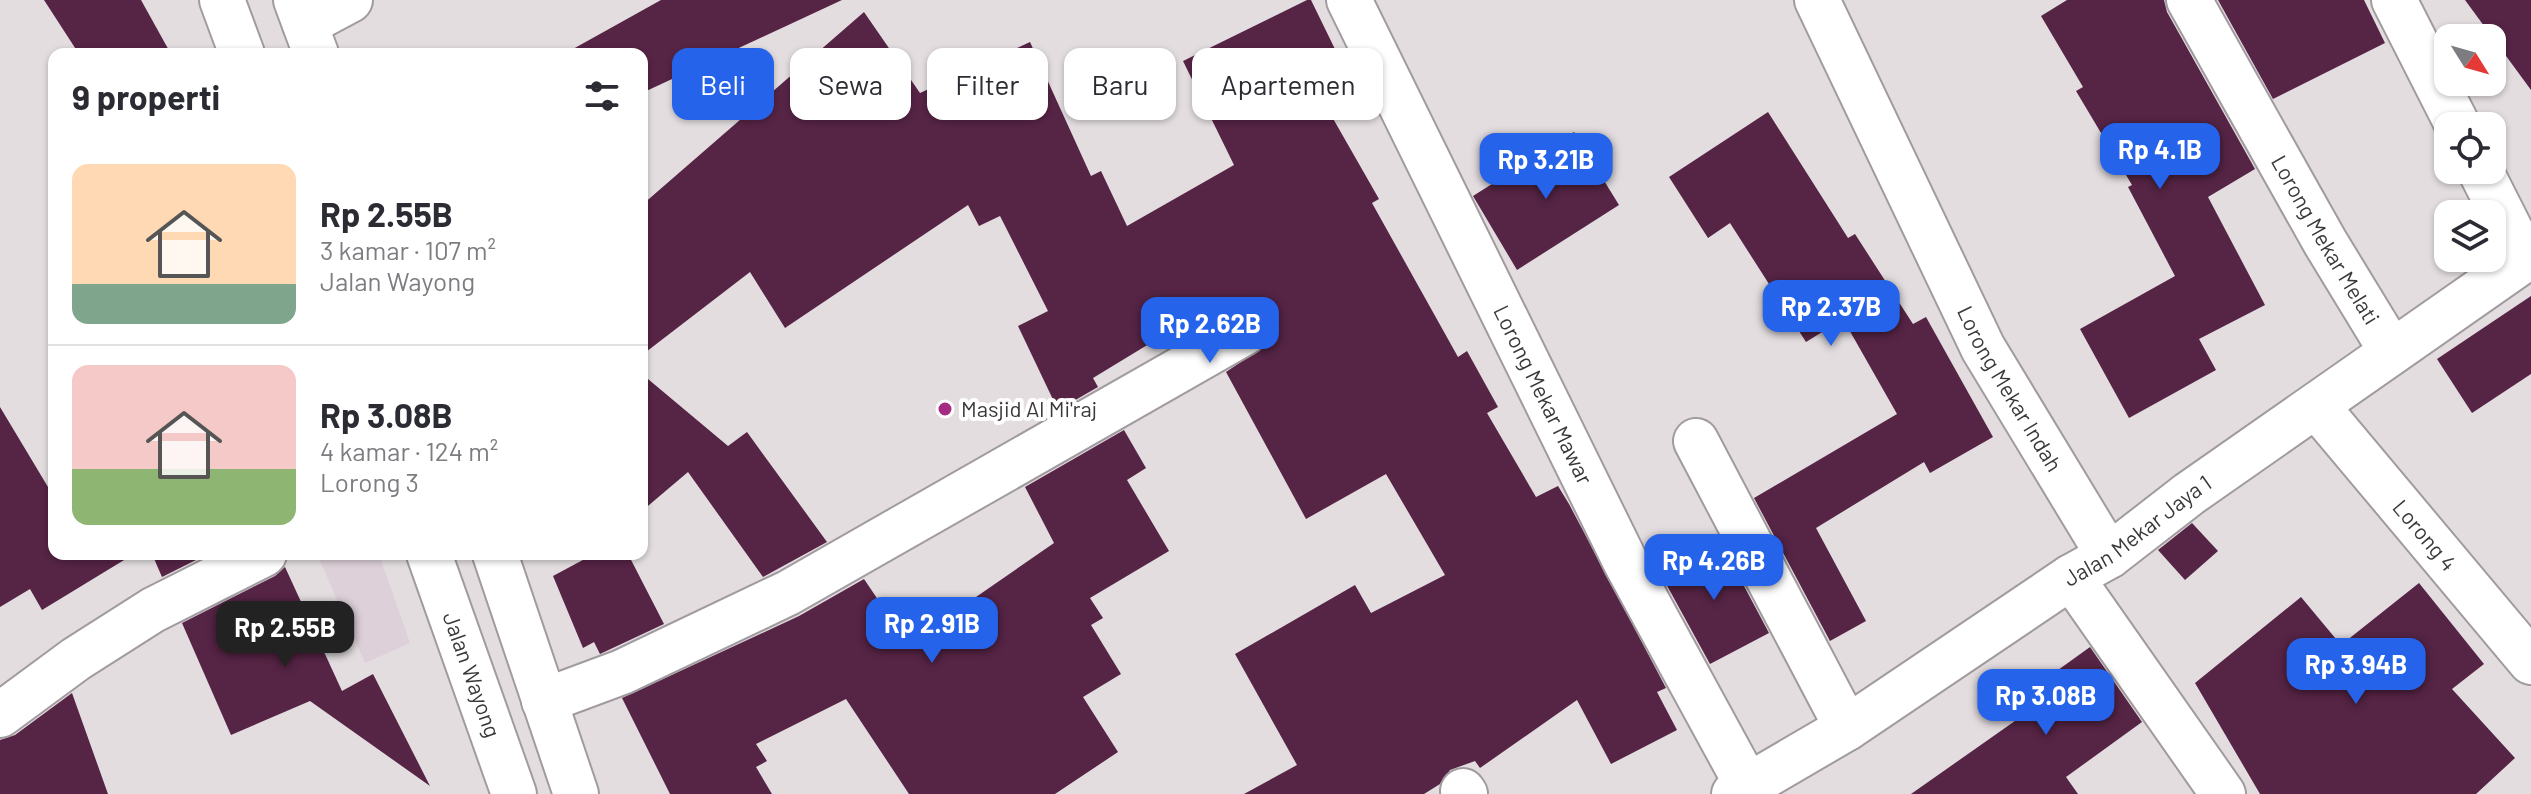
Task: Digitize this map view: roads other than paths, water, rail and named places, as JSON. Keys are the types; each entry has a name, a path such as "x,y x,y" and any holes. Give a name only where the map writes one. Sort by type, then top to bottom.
{"street":[{"path":"222,0 240,48"},
{"path":"306,26 350,0"},
{"name":"Lorong Mekar Mawar","path":"1349,0 1626,563 1745,791"},
{"name":"Lorong Mekar Indah","path":"1817,0 1983,348 2109,556"},
{"name":"Lorong Mekar Melati","path":"2189,0 2325,242 2392,352"},
{"path":"2394,0 2451,112"},
{"path":"2488,184 2528,257"},
{"name":"Jalan Mekar Jaya 1","path":"1745,791 1847,728 2071,577 2109,556 2189,494 2318,408 2528,257"},
{"path":"544,701 622,672 788,593 1244,333"},
{"name":"Lorong 4","path":"2318,408 2531,662"},
{"path":"1696,441 1847,728"},
{"path":"0,715 76,659 153,610 252,560"},
{"name":"Jalan Wayong","path":"431,560 514,794"},
{"path":"497,560 576,794"},
{"path":"2071,577 2223,794"}],"place":[{"name":"Masjid Al Mi'raj","path":"945,409"}]}
